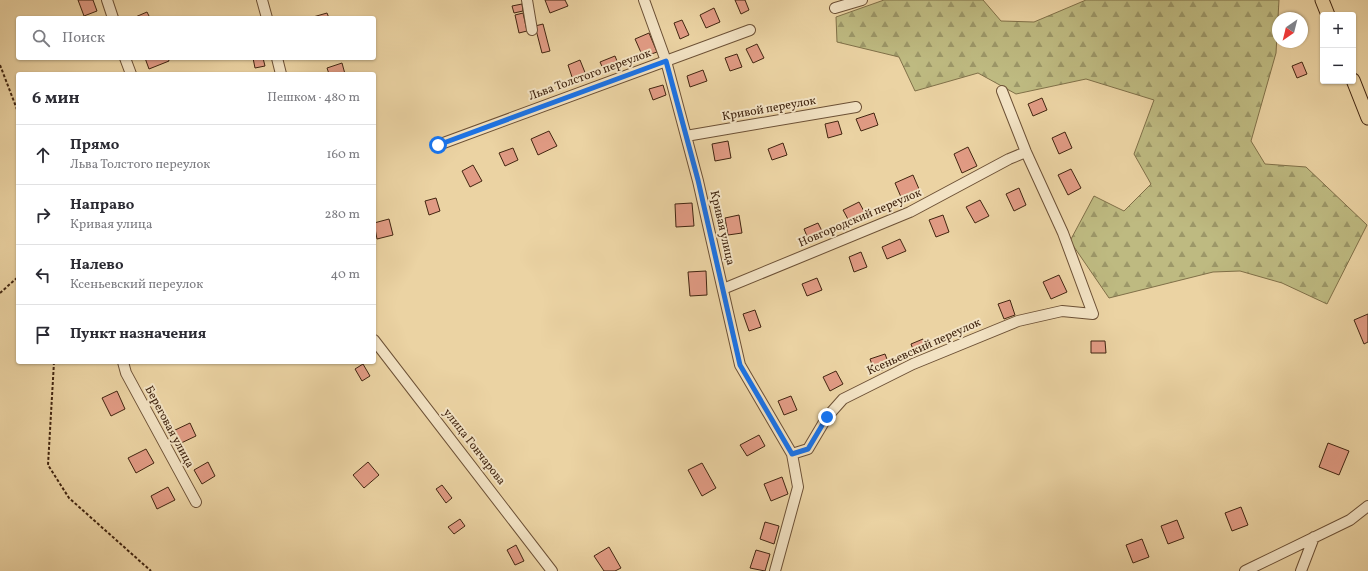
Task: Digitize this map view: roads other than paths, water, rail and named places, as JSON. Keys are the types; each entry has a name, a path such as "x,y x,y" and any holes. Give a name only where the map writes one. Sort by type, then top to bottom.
{"main road":[{"path":"1322,0 1327,12"},
{"path":"1355,84 1368,118"}],"street":[{"path":"107,0 112,16"},
{"path":"262,0 266,16"},
{"path":"526,0 532,30"},
{"name":"Кривая улица","path":"644,0 666,61 686,136 740,365 792,454 798,487 775,571"},
{"path":"835,8 862,0"},
{"name":"Льва Толстого переулок","path":"438,145 750,30"},
{"path":"126,60 130,72"},
{"path":"278,60 280,72"},
{"path":"1002,90 1026,152"},
{"name":"Кривой переулок","path":"686,136 856,107"},
{"name":"Новгородский переулок","path":"723,289 910,212 1009,159 1026,152"},
{"name":"Ксеньевский переулок","path":"792,454 808,449 827,417 843,399 913,364 1018,321 1062,311 1093,314 1063,233 1026,152"},
{"name":"улица Гончарова","path":"376,343 552,571"},
{"name":"Береговая улица","path":"124,364 126,373 196,502"},
{"path":"1245,571 1350,520 1368,506"},
{"path":"1301,571 1314,537"}]}
